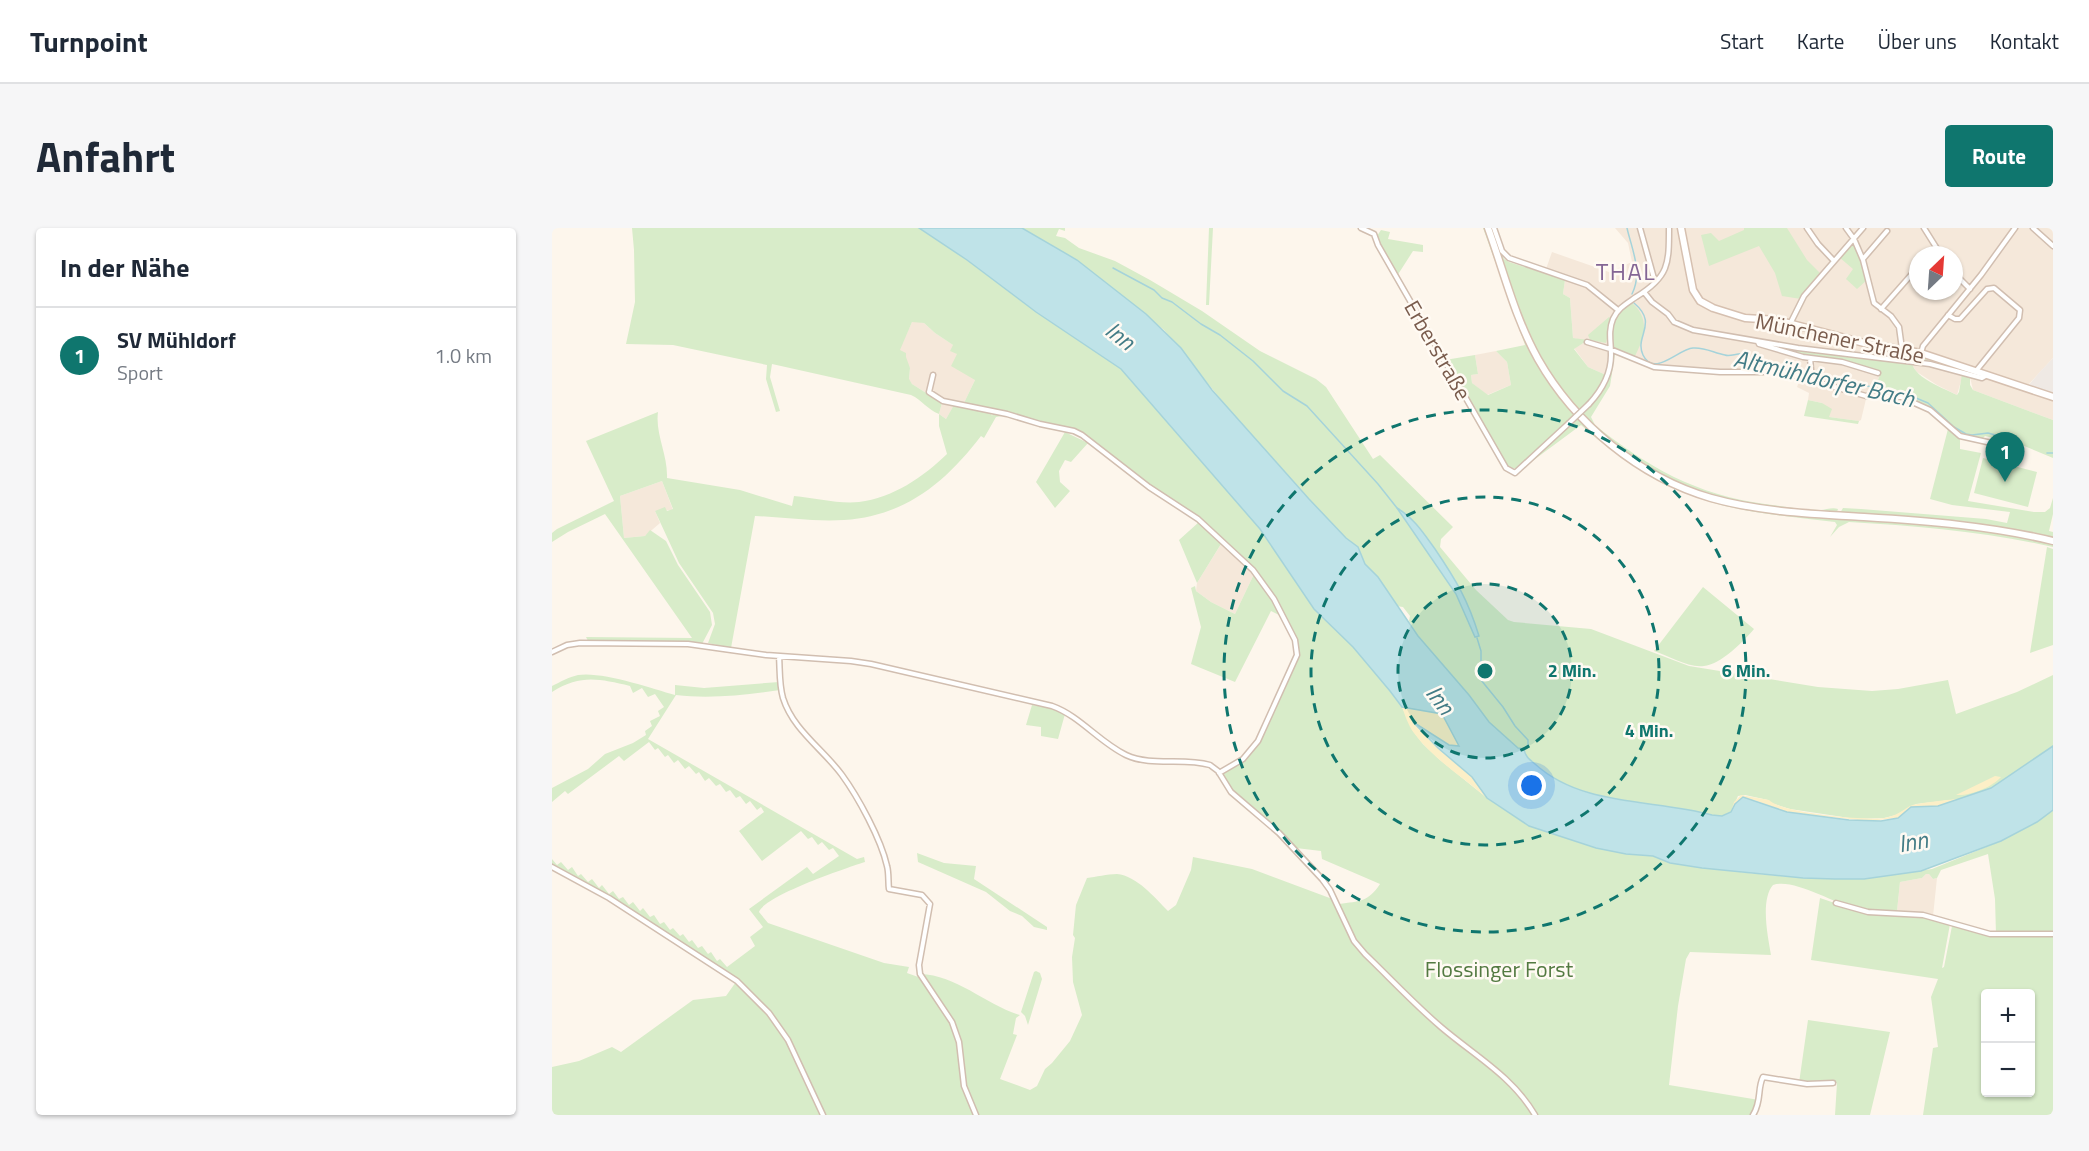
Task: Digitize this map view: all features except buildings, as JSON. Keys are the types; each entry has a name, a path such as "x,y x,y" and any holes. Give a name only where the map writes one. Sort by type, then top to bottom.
{"main road":[{"path":"1488,228 1518,317 1546,374 1562,396 1592,428 1623,454 1647,469 1698,493 1754,507 1961,525 2053,541"},
{"name":"Münchener Straße","path":"1681,228 1695,296 1713,308 1739,316 1772,319 1868,344 1921,353 2053,398"}],"street":[{"name":"Erberstraße","path":"1361,228 1374,234 1378,245 1501,460 1506,468 1515,473 1602,389 1610,364 1611,349"},
{"path":"1494,228 1502,251 1509,258 1587,285 1618,310"},
{"path":"1640,228 1656,282"},
{"path":"1611,349 1610,332 1618,310 1656,282 1666,268 1669,228"},
{"path":"1807,228 1834,261"},
{"path":"1846,228 1854,239 1863,260 1873,301 1897,323 1902,349"},
{"path":"1790,324 1804,296 1863,228"},
{"path":"1924,228 1934,246"},
{"path":"1921,353 1923,346 1970,289 2015,228"},
{"path":"2033,228 2053,246"},
{"path":"1863,260 1887,231"},
{"path":"1881,309 1909,277"},
{"path":"1963,282 1970,289"},
{"path":"1948,315 1955,320 1960,319 1991,287 2020,310 2019,318 1976,371"},
{"path":"1644,292 1674,322 1686,328 1758,342 1930,364 1982,378 1987,375"},
{"path":"1587,342 1606,350 1611,349 1654,367 1720,372 1782,372 1866,396 1904,398 1930,410 1960,436 2014,448"},
{"path":"1758,342 1761,345 1810,358 1835,361 1878,373"},
{"path":"1810,358 1812,380"},
{"path":"933,375 928,392 943,401 1069,429 1082,435 1149,487 1198,519 1263,581 1290,630 1296,644 1297,655 1258,741 1243,759 1219,773"},
{"path":"552,652 567,645 580,643 677,644 871,664 1052,706 1068,714 1125,755 1142,760 1202,763 1212,767 1219,773 1231,792 1279,833 1322,879 1330,890 1354,941 1365,954 1439,1026 1507,1078 1535,1115"},
{"path":"779,656 780,685 785,703 801,729 851,788 883,854 888,868 889,889 922,895 930,904 920,974 949,1016 956,1032 962,1077 976,1115"},
{"path":"552,867 609,898 737,981 769,1013 788,1040 823,1115"},
{"path":"1836,903 1868,912 1923,915 1990,934 2053,934"},
{"path":"1753,1115 1760,1102 1763,1077 1807,1084 1833,1083"}],"shaded area":[{"path":"1615,228 2053,228 2053,358 2028,385 2053,394 2053,420 1973,390 1970,377 1963,374 1957,395 1917,372 1911,364 1889,362 1881,372 1872,396 1866,399 1859,421 1829,417 1822,403 1808,400 1809,393 1797,387 1800,379 1786,374 1653,369 1637,363 1612,345 1614,349 1611,371 1606,375 1588,367 1574,348 1587,341 1573,338 1570,298 1563,294 1565,280 1546,274 1546,269 1552,252 1609,272 1632,262 1628,243"},
{"path":"912,322 924,323 953,345 975,380 964,403 955,404 946,419 939,414 942,403 909,380 910,368 899,350"},
{"path":"1496,351 1507,362 1511,385 1487,395 1472,383 1471,375 1478,374 1475,355"},
{"path":"2053,358 2053,394 2028,386 2038,374"},
{"path":"662,481 673,510 655,511 660,523 645,536 624,538 620,496"},
{"path":"1223,541 1255,572 1235,614 1211,602 1196,591 1197,583"},
{"path":"1926,874 1933,879 1937,878 1933,916 1897,911 1900,882 1922,878"}],"green space":[{"name":"Flossinger Forst","path":"632,228 919,228 967,260 1036,312 1121,369 1260,529 1314,609 1353,647 1390,691 1423,744 1487,798 1529,826 1626,854 1653,856 1670,863 1803,878 1864,879 1932,869 2001,841 2037,822 2053,810 2053,933 1996,934 1995,899 1988,854 1941,870 1937,878 1933,879 1926,874 1922,878 1900,882 1897,911 1859,909 1802,888 1791,885 1773,885 1769,892 1766,909 1771,955 1690,952 1686,959 1669,1085 1759,1100 1752,1115 552,1115 552,1067 579,1061 612,1047 621,1052 693,1000 726,996 738,979 610,897 552,865 552,859 557,865 561,862 568,870 572,867 578,876 581,874 588,882 592,879 599,888 602,885 609,894 613,891 619,899 623,897 629,905 633,902 640,911 643,908 650,917 654,915 660,924 664,922 670,930 673,928 680,936 683,934 698,948 702,946 708,954 711,952 717,961 720,959 727,967 755,946 750,937 763,927 749,909 807,867 813,874 839,856 833,848 829,850 822,842 818,845 812,837 808,839 801,831 762,861 739,831 764,812 761,807 757,810 750,801 746,804 740,796 736,798 730,790 726,792 720,784 716,786 709,778 705,781 699,772 696,774 689,766 685,769 678,760 674,763 658,748 655,750 649,742 624,761 619,756 568,794 565,791 552,802 552,788 588,769 605,754 646,735 645,731 652,726 650,721 660,716 658,711 664,707 655,694 648,697 642,688 633,693 630,686 599,680 572,682 552,692 552,686 578,675 599,675 675,695 675,685 704,688 779,682 780,690 715,696 676,695 648,739 857,859 864,857 865,862 824,876 775,898 759,912 768,923 884,963 909,967 907,973 921,978 920,974 946,979 995,1005 1020,1015 1016,1018 1013,1034 1017,1035 1000,1079 1030,1090 1037,1086 1045,1069 1070,1041 1082,1015 1073,982 1072,957 1076,905 1087,878 1113,874 1124,876 1145,888 1168,911 1176,905 1191,870 1193,857 1252,869 1335,900 1339,904 1363,900 1380,884 1322,859 1321,851 1296,848 1231,792 1219,773 1233,765 1257,744 1297,661 1299,647 1285,621 1283,622 1279,615 1271,611 1235,682 1191,664 1201,627 1191,588 1195,586 1196,591 1211,602 1235,614 1255,572 1203,521 1155,491 1077,433 964,403 975,380 951,366 957,354 950,351 953,345 924,323 912,322 900,350 906,353 910,368 909,379 912,384 942,403 939,414 911,395 772,364 770,377 780,411 776,412 766,379 767,365 673,345 626,344 635,302"},
{"path":"1022,228 1065,228 1065,231 1059,229 1056,236 1065,238 1079,248 1115,261 1150,280 1202,311 1260,351 1316,379 1326,387 1373,459 1380,455 1453,527 1441,539 1440,547 1476,590 1508,620 1591,629 1689,666 1818,687 1872,691 1948,680 1956,714 2017,692 2053,675 2053,746 1991,788 1960,799 1916,804 1896,815 1884,818 1856,819 1790,809 1768,800 1745,795 1738,796 1731,812 1722,816 1712,815 1596,795 1554,778 1529,759 1524,749 1518,748 1489,722 1418,636 1409,621 1410,616 1403,607 1396,606 1378,577 1365,564 1358,547 1346,538 1309,499 1232,413 1164,330 1077,260"},
{"path":"1209,228 1213,228 1209,305 1206,305"},
{"path":"1483,228 1485,228 1511,306"},
{"path":"1490,228 1493,228 1504,259 1565,280 1563,294 1570,298 1573,338 1588,340 1574,349 1588,367 1606,375 1600,388 1578,411 1553,379 1532,343 1518,311"},
{"path":"1744,228 1787,228 1807,260 1821,274 1801,299 1782,296 1775,273 1759,246 1709,266 1701,235 1711,233 1719,241"},
{"path":"1381,230 1390,232 1388,239 1423,245 1423,252 1413,251 1397,276 1378,242 1377,236"},
{"path":"1851,243 1854,243 1867,280 1857,289 1846,279 1853,269 1839,257"},
{"path":"1632,303 1641,315 1644,328 1635,356 1631,357 1614,349 1611,342 1611,329 1616,316"},
{"path":"1513,313 1557,392 1628,460 1716,501 2005,533 2053,544 2053,547 1952,530 1849,522 1839,527 1830,537 1837,525 1835,522 1734,508 1712,503 1671,487 1615,453 1581,425 1515,474 1517,469 1508,467 1501,459 1445,360 1475,355 1478,374 1471,375 1472,383 1488,395 1511,385 1507,362 1496,351 1525,345"},
{"path":"1609,317 1611,319 1606,343 1590,340 1588,335"},
{"path":"1763,344 1805,352 1912,364 1925,379 1957,395 1962,374 1970,377 1973,390 2053,420 2053,458 2022,445 1985,436 1982,439 1963,436 1924,405 1905,398 1872,396 1881,372 1851,363 1800,355"},
{"path":"1901,351 1944,365 1904,360 1895,355"},
{"path":"1613,354 1615,354 1610,386 1591,417 1595,425 1614,440 1674,477 1717,494 1799,509 1836,508 1837,512 1808,511 1730,500 1677,481 1629,453 1606,435 1582,414 1596,400 1604,387"},
{"path":"1808,400 1822,403 1832,409 1829,417 1859,421 1858,424 1804,416"},
{"path":"954,405 991,413 992,416 993,413 1002,416 996,417 984,438 981,436 938,482 905,504 886,512 844,520 755,516 731,648 708,643 715,624 713,613 679,563 655,511 665,507 667,511 673,509 662,481 620,496 624,538 645,536 650,530 666,541 678,565 710,612 712,625 702,644 588,641 586,637 692,638 605,514 552,542 552,533 557,529 614,501 586,441 658,412 658,428 666,461 667,478 740,490 792,506 794,496 835,502 859,502 884,496 907,485 947,454 939,426 939,414 946,419"},
{"path":"1948,429 1960,439 1960,449 1981,453 1968,501 2045,512 2050,508 2053,498 2053,514 2049,531 2053,532 2053,538 1981,524 1840,513 1843,508 1861,509 1986,519 2007,523 2010,512 1952,505 1930,499"},
{"path":"1065,432 1088,443 1071,462 1065,460 1059,471 1060,482 1070,491 1055,508 1036,482"},
{"path":"1994,445 2012,450 2009,460 1991,456"},
{"path":"1983,458 2037,472 2028,507 1974,493"},
{"path":"1199,522 1221,544 1197,583 1179,540"},
{"path":"2047,547 2053,549 2053,645 2030,653"},
{"path":"1703,587 1754,629 1731,652 1710,665 1692,665 1654,651"},
{"path":"1032,705 1051,708 1065,714 1058,739 1041,736 1041,727 1026,725"},
{"path":"917,853 944,863 976,866 974,879 1047,927 1047,930 1034,927 1022,916 1010,911 986,892 918,862"},
{"path":"1820,898 1861,912 1917,915 1950,924 1942,968 1952,926 1996,936 2053,935 2053,1115 1923,1115 1933,1048 1938,1047 1931,997 1938,979 1811,960"},
{"path":"1036,971 1040,973 1042,979 1028,1025 1021,1012"},
{"path":"1808,1020 1890,1032 1870,1115 1835,1115 1837,1083 1799,1083"}],"sand":[{"path":"1402,707 1442,713 1460,747 1449,745 1416,724 1438,748 1472,777 1487,798 1422,742 1410,727"},
{"path":"1995,776 2001,777 1987,787 1968,794 1956,795"},
{"path":"1741,795 1769,800 1789,809 1875,819 1892,816 1914,805 1960,799 1938,806 1912,807 1898,818 1867,821 1787,812 1754,800 1739,800 1731,812 1734,802"}],"water":[{"name":"Inn","path":"919,228 1022,228 1077,260 1146,314 1181,348 1212,390 1309,499 1346,538 1358,547 1365,564 1378,577 1418,636 1489,722 1518,748 1524,749 1529,759 1554,778 1596,795 1712,815 1722,816 1731,812 1735,804 1743,797 1787,812 1849,820 1881,821 1898,818 1911,807 1938,806 1991,788 2053,746 2053,810 2037,822 2001,841 1921,871 1864,879 1803,878 1670,863 1653,856 1596,848 1529,826 1487,798 1472,777 1438,748 1413,722 1449,745 1459,746 1442,714 1402,707 1353,647 1314,609 1260,529 1121,369 1036,312 967,260"},
{"path":"1397,508 1409,517 1435,549 1461,591 1479,636 1475,637 1456,594"}],"waterway":[{"name":"Altmühldorfer Bach","path":"1627,228 1637,269 1632,294"},
{"path":"1113,268 1154,290 1162,298 1172,302 1220,335 1253,361 1283,391 1307,406 1397,508"},
{"name":"Altmühldorfer Bach","path":"1634,303 1645,317 1641,342 1643,355 1653,364 1693,348 1727,355 1743,354 1756,365 1789,369 1855,387 1867,386 1904,393 1928,403 1954,427 1966,434 1988,433 2019,439"},
{"name":"Altmühldorfer Bach","path":"2047,453 2053,453"},
{"path":"1477,638 1481,651 1481,680 1528,740 1528,745 1524,749"}],"place":[{"name":"SV Mühldorf","path":"2005,482"}],"district":[{"name":"THAL","path":"1626,272"}]}
